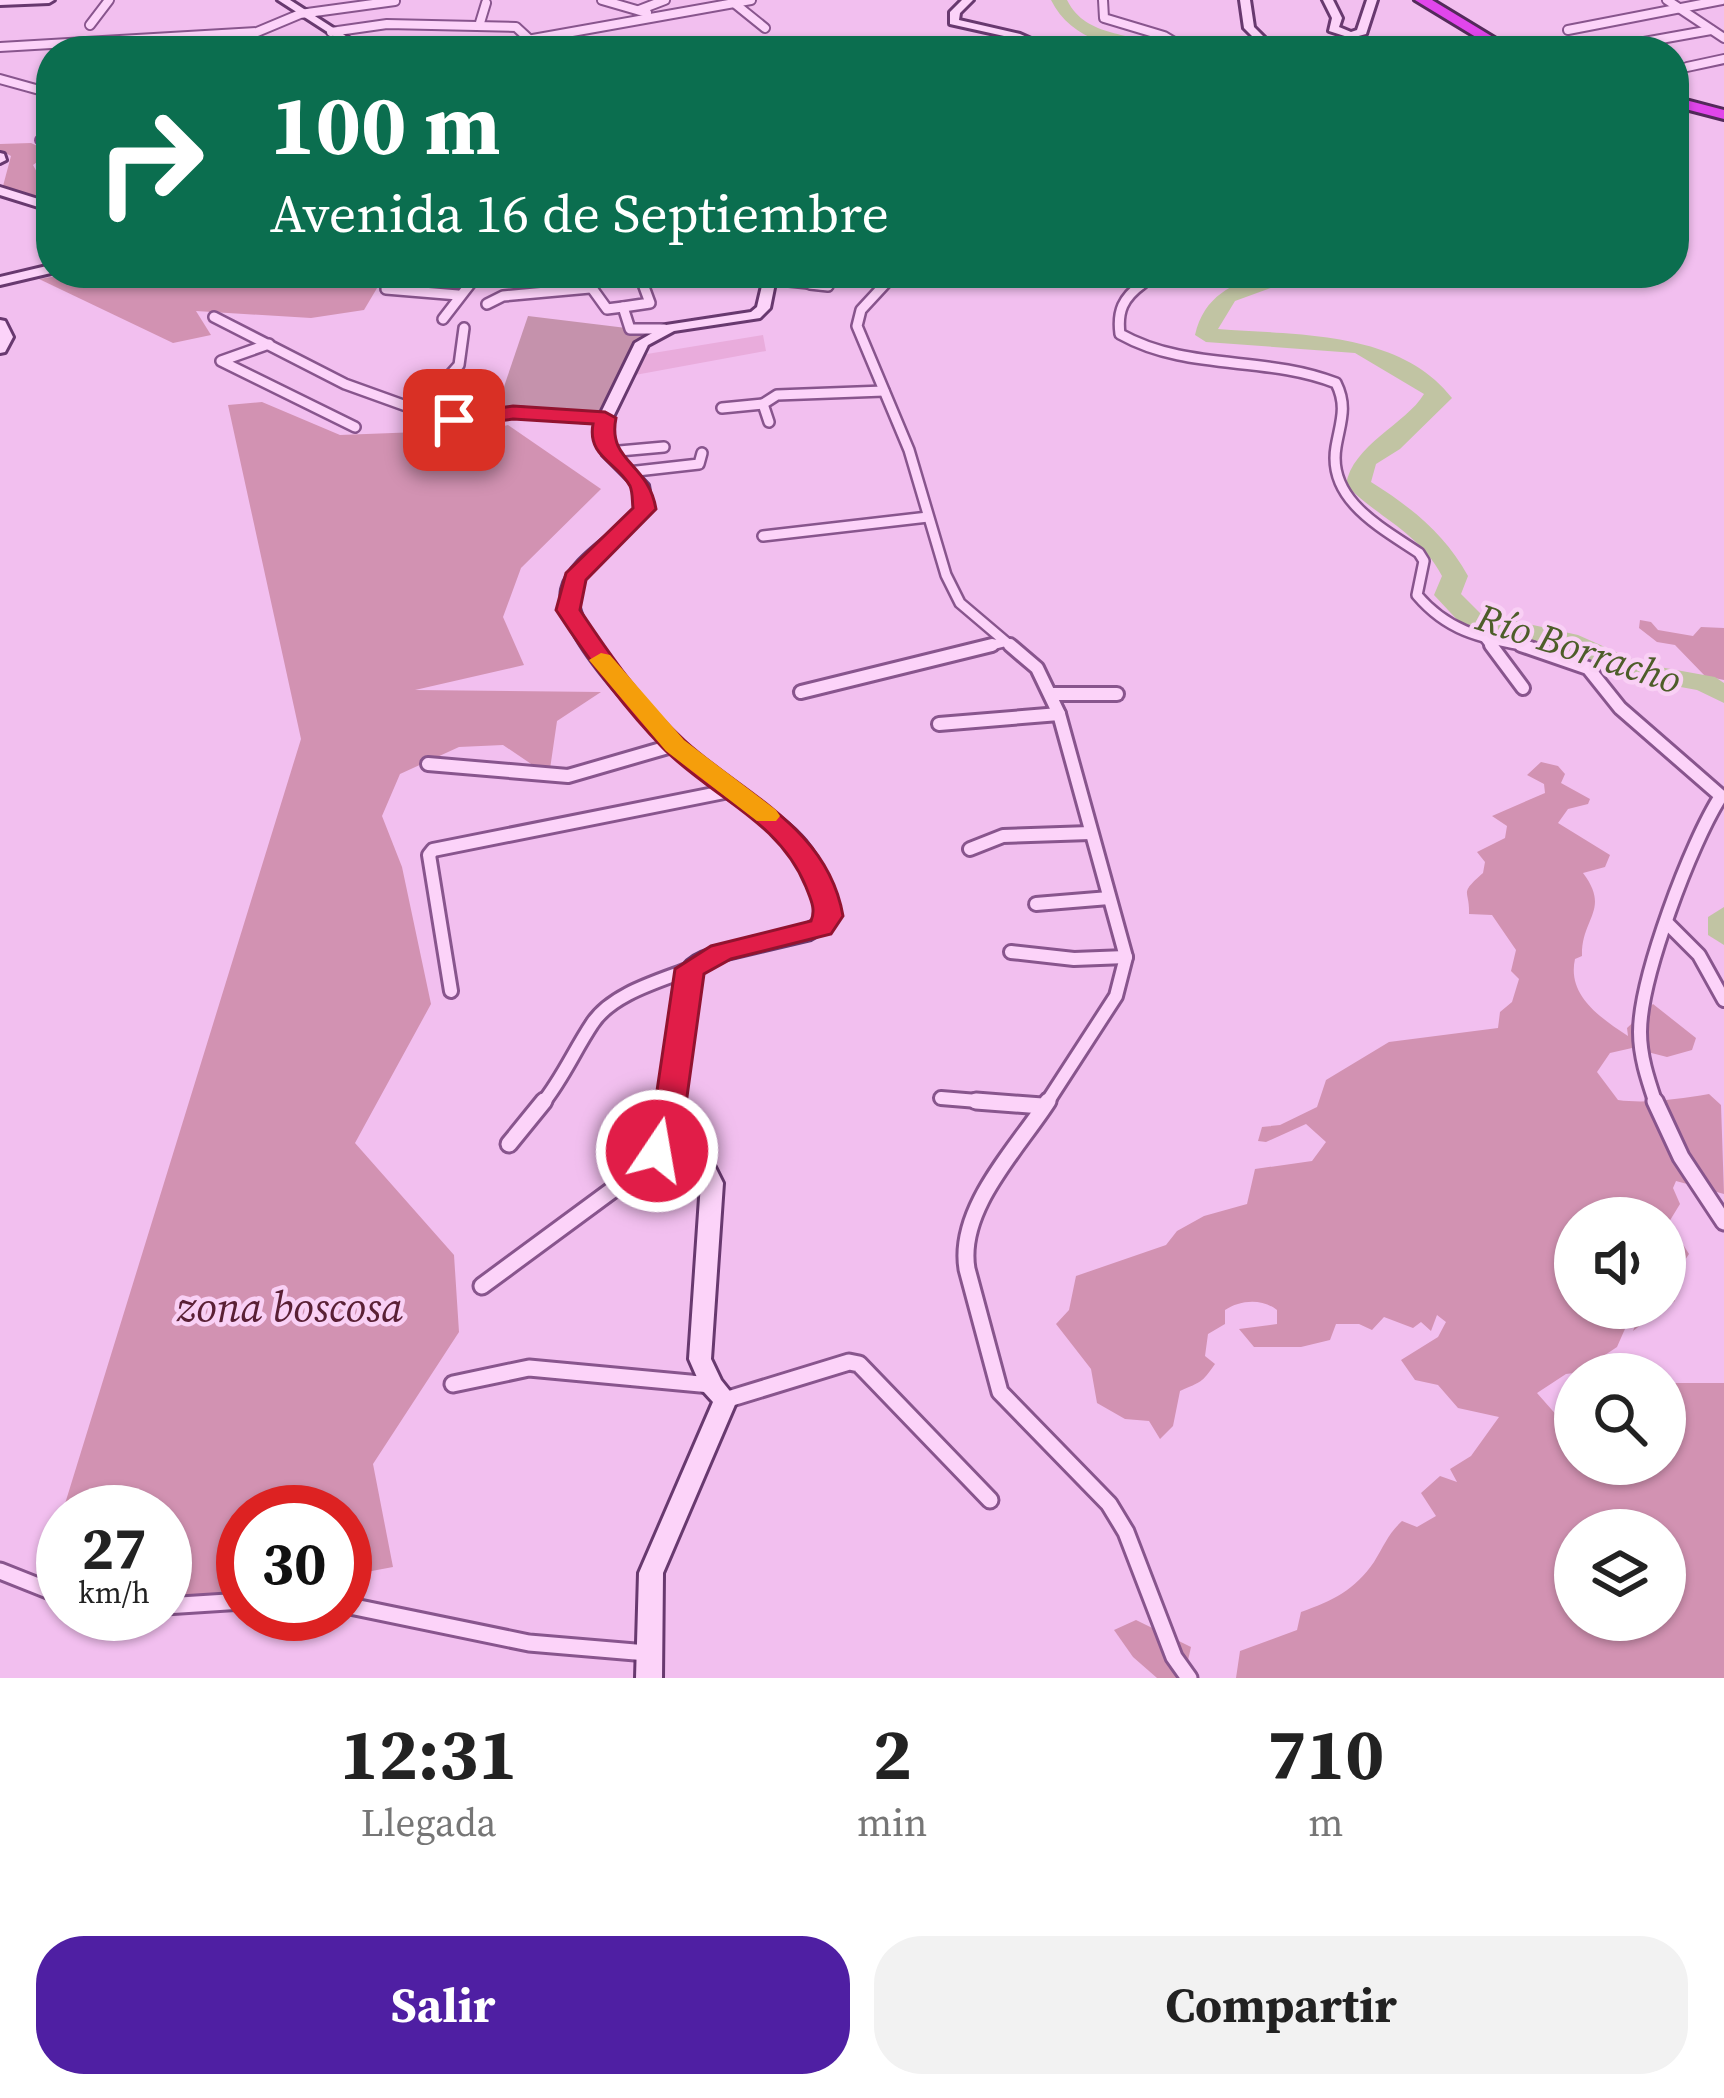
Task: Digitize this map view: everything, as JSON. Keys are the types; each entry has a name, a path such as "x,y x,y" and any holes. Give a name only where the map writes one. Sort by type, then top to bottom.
{"highway":[{"path":"1423,0 1484,36"},
{"path":"1444,0 1496,36"},
{"path":"1689,109 1724,118"}],"street":[{"path":"0,2 50,0"},
{"path":"90,25 110,0"},
{"path":"283,0 339,36"},
{"path":"192,36 268,30 300,14 395,0 387,24"},
{"path":"602,0 656,16"},
{"path":"638,10 665,0"},
{"path":"548,36 751,0"},
{"path":"968,0 955,12 954,22 1016,36"},
{"path":"1103,0 1104,18 1164,36"},
{"path":"1246,0 1249,28 1257,36"},
{"path":"1328,0 1337,18 1333,29 1351,35 1362,32 1372,0"},
{"path":"1667,0 1724,38"},
{"path":"1568,31 1722,0"},
{"path":"479,26 486,3"},
{"path":"734,3 765,28"},
{"path":"331,32 387,24 516,27 524,36"},
{"path":"1678,36 1711,30"},
{"path":"0,47 36,45"},
{"path":"1689,68 1724,59"},
{"path":"0,79 36,89"},
{"path":"0,191 36,202"},
{"path":"0,281 36,272"},
{"path":"443,319 466,288"},
{"path":"487,304 542,288"},
{"path":"594,288 607,309 650,303 645,288"},
{"path":"623,307 630,329 664,329 755,315 763,308 768,288"},
{"path":"882,288 857,318 909,450 928,517 960,604 1037,668 1052,694 1081,779 1090,833 1126,956 1116,996 980,1200 964,1250 994,1378 1014,1407 1109,1504 1126,1532 1174,1657 1189,1678"},
{"path":"1140,288 1121,303 1116,316 1120,334 1164,356 1305,372 1336,383 1346,405 1334,460 1339,484 1367,517 1419,553 1424,561 1418,596 1422,604 1454,629 1546,650 1588,668 1620,708 1723,796 1700,830 1642,1010 1643,1062 1691,1173 1724,1222"},
{"path":"386,289 458,296"},
{"path":"214,317 345,384 418,411 454,420 513,412 605,418"},
{"path":"0,323 6,337 0,349"},
{"path":"418,411 458,365 464,328"},
{"path":"509,1144 567,1073 594,1019 636,990 721,952 802,936 821,928 829,916 807,856 780,827 675,745 602,662 568,610 574,578 645,509 641,485 608,452 602,436 605,418 642,343 664,329"},
{"path":"270,344 221,361 355,427"},
{"path":"722,407 763,404 787,393 884,391"},
{"path":"763,404 770,422"},
{"path":"608,452 664,447"},
{"path":"628,472 699,464 702,453"},
{"path":"763,536 928,517"},
{"path":"1486,638 1522,688"},
{"path":"801,692 1004,642"},
{"path":"1052,694 1117,694"},
{"path":"939,724 1059,714"},
{"path":"428,764 568,776 675,745"},
{"path":"451,991 429,855 433,850 729,791"},
{"path":"970,849 1003,836 1090,833"},
{"path":"1036,904 1109,898"},
{"path":"1668,924 1699,955 1724,1000"},
{"path":"1011,952 1074,959 1126,956"},
{"path":"482,1286 634,1174 666,1140 690,969"},
{"path":"941,1098 1042,1106"},
{"path":"372,1611 648,1666 651,1573 718,1392 699,1348 712,1183 708,1172 666,1140"},
{"path":"453,1384 529,1368 718,1392 853,1362 865,1368 990,1500"},
{"path":"0,1571 36,1585"}],"shaded area":[{"path":"528,316 651,331 605,417 496,410"},
{"path":"763,335 766,351 635,375 647,354"}],"green space":[{"path":"0,144 36,145 36,197 3,186 11,156 0,150"},
{"path":"58,288 377,288 364,310 311,318 196,311 211,335 173,343"},
{"name":"zona boscosa","path":"262,402 340,435 419,432 425,446 508,425 601,489 521,568 503,617 524,665 415,690 601,692 557,721 549,776 503,745 459,747 400,774 382,816 402,867 431,1004 355,1143 454,1255 459,1332 373,1464 393,1567 372,1571 372,1485 216,1485 216,1598 192,1600 192,1485 71,1485 301,739 228,405"},
{"path":"1640,620 1658,630 1693,636 1701,627 1724,628 1724,680 1705,676 1675,645 1657,642 1639,628"},
{"path":"1541,762 1558,766 1565,774 1561,783 1590,799 1588,804 1568,809 1558,823 1610,855 1605,867 1583,873 1595,906 1582,956 1575,959 1581,994 1596,1013 1628,1036 1627,1028 1653,1004 1696,1038 1692,1050 1667,1057 1632,1048 1610,1053 1597,1072 1618,1100 1709,1094 1721,1105 1724,1194 1676,1181 1677,1197 1554,1197 1554,1329 1625,1329 1617,1347 1608,1353 1554,1353 1554,1382 1537,1393 1554,1412 1554,1485 1686,1485 1686,1383 1724,1383 1724,1678 1236,1678 1240,1651 1297,1630 1301,1612 1351,1587 1402,1521 1417,1527 1436,1516 1421,1493 1440,1476 1457,1482 1450,1469 1471,1456 1499,1417 1458,1408 1438,1385 1415,1380 1401,1360 1438,1337 1446,1322 1437,1315 1431,1331 1421,1322 1413,1328 1384,1317 1372,1330 1359,1324 1336,1324 1330,1340 1301,1347 1254,1347 1239,1329 1277,1324 1277,1310 1251,1302 1225,1310 1225,1324 1208,1334 1205,1356 1215,1364 1200,1381 1180,1391 1173,1426 1160,1439 1149,1421 1125,1419 1097,1403 1091,1369 1056,1324 1069,1310 1076,1276 1166,1245 1177,1231 1204,1216 1247,1204 1255,1169 1312,1161 1326,1142 1306,1124 1266,1142 1258,1141 1262,1127 1280,1125 1317,1107 1326,1080 1389,1042 1498,1028 1500,1012 1512,1002 1519,979 1511,971 1516,950 1492,915 1469,914 1467,892 1483,873 1485,862 1477,852 1505,838 1507,826 1492,816 1545,793 1544,784 1527,775"},
{"path":"1136,1620 1191,1647 1184,1678 1157,1678 1133,1657 1114,1630"}],"waterway":[{"name":"Río Borracho","path":"1059,0 1075,23 1103,36"},
{"name":"Río Borracho","path":"1243,288 1217,307 1206,335 1360,347 1440,398 1421,410 1391,444 1367,459 1358,485 1401,513 1437,547 1455,576 1447,595 1471,619 1568,641 1636,671 1705,683 1724,695"},
{"name":"Río Borracho","path":"1724,917 1724,935"}],"slow traffic":[{"path":"601,660 675,745 766,816"}],"route":[{"path":"454,420 499,412 605,418 602,436 608,452 641,485 647,498 645,509 574,578 568,610 602,662 675,745 780,827 807,856 826,903 829,916 821,928 721,952 690,969 666,1140 657,1151"}]}
